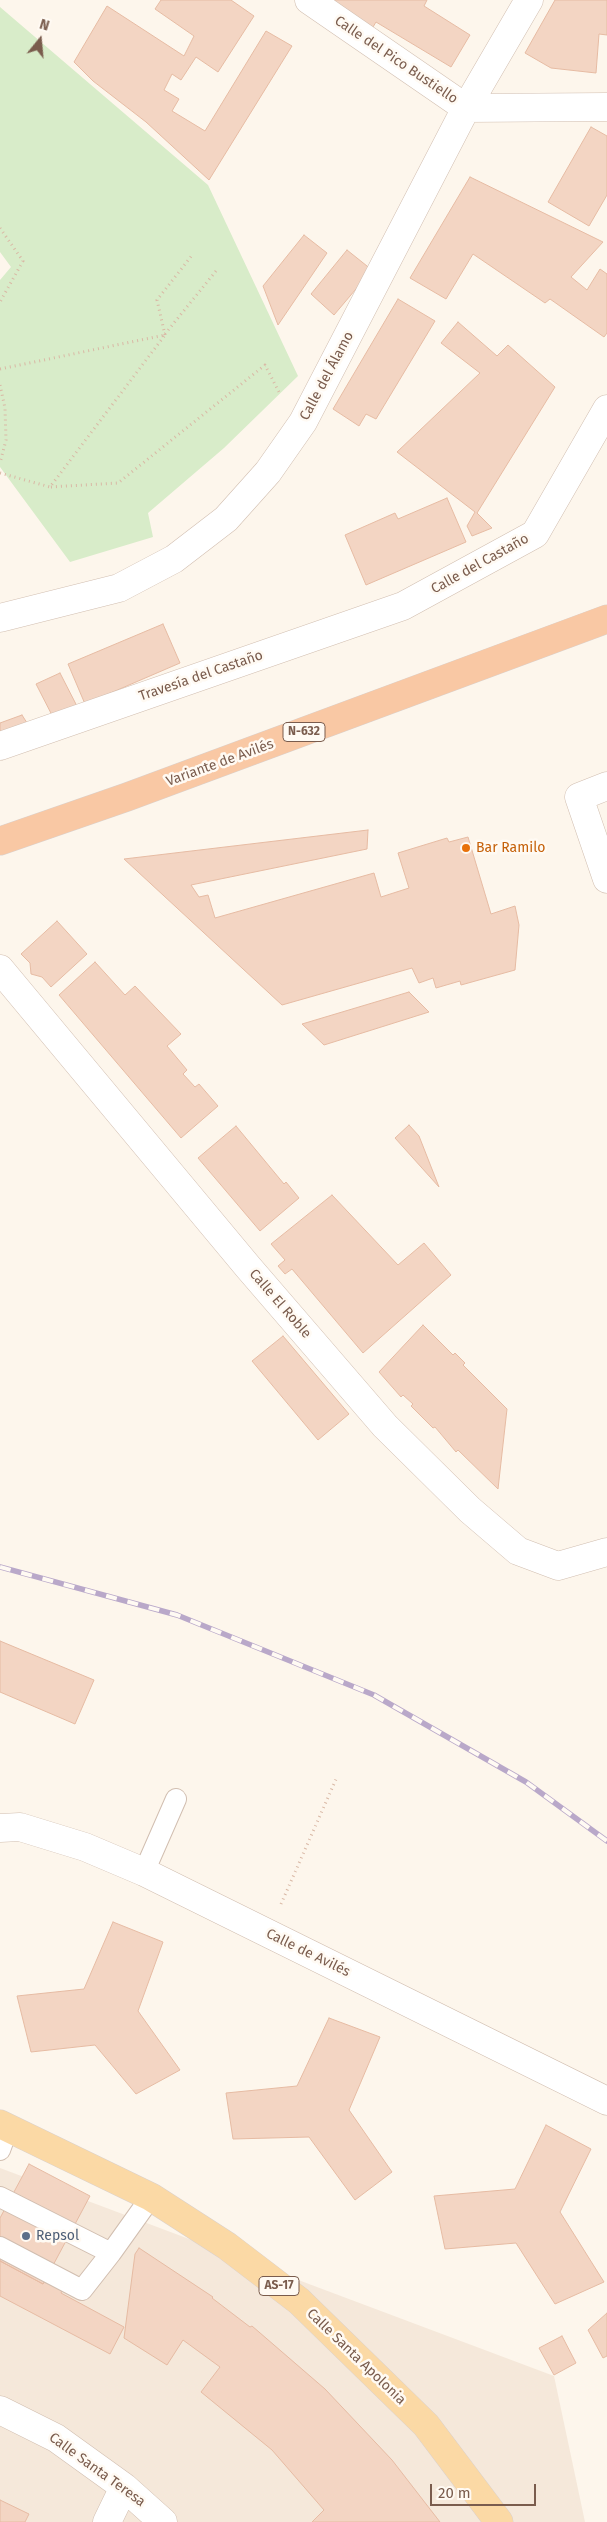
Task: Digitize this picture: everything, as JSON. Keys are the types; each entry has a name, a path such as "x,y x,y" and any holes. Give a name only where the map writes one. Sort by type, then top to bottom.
{"highway":[{"name":"Variante de Avilés","path":"0,841 127,797 607,619"}],"main road":[{"name":"Calle Santa Apolonia","path":"3,2134 151,2197 228,2246 299,2301 426,2425 499,2522"}],"street":[{"name":"Calle del Pico Bustiello","path":"309,0 466,108 607,107"},
{"name":"Calle del Álamo","path":"0,618 119,588 174,559 226,519 268,472 303,422 466,108 529,0"},
{"name":"Calle del Castaño","path":"403,606 535,534 607,409"},
{"name":"Travesía del Castaño","path":"0,746 403,606"},
{"path":"605,863 579,797 607,786"},
{"name":"Calle El Roble","path":"0,969 248,1267 385,1426 470,1510 518,1551 558,1566 607,1552"},
{"name":"Calle de Avilés","path":"0,1828 20,1828 86,1847 144,1872 607,2101"},
{"name":"Calle Santa Teresa","path":"0,2410 56,2438 124,2487 163,2522"},
{"path":"107,2522 124,2487"}],"lane":[{"path":"144,1872 176,1799"},
{"path":"0,2197 111,2253"},
{"path":"0,2247 82,2290 151,2197"}],"path":[{"path":"0,228 23,261 0,302"},
{"path":"165,335 157,300 194,254"},
{"path":"50,487 216,270"},
{"path":"0,369 165,335"},
{"path":"0,473 50,487 118,484 265,365 282,396 317,395"},
{"path":"0,385 5,408 6,440 0,464"},
{"path":"268,1933 337,1777"}],"shaded area":[{"path":"0,2168 554,2376 585,2522 0,2522"}],"green space":[{"path":"0,7 208,185 298,376 224,448 148,513 153,537 70,562 0,467 0,280 11,267 0,252"}],"building":[{"path":"161,0 231,0 254,16 218,72 196,57 181,80 172,74 164,90 179,99 172,111 205,131 266,31 292,46 209,180 146,122 93,81 74,62 107,6 184,56 194,36 155,9"},
{"path":"335,0 427,0 424,6 470,35 451,67 376,22 373,27 332,4"},
{"path":"555,0 607,0 607,35 599,34 596,73 551,68 525,53"},
{"path":"591,127 607,136 607,195 589,226 548,202"},
{"path":"470,177 603,242 571,277 587,290 600,269 607,274 607,333 604,337 550,299 545,303 473,254 446,299 410,278"},
{"path":"304,235 327,253 278,325 263,286"},
{"path":"347,250 372,270 334,315 311,294"},
{"path":"398,299 435,321 376,419 366,414 359,426 333,409"},
{"path":"458,322 497,356 508,345 555,387 477,513 492,528 472,536 467,526 475,512 397,452 480,373 441,343"},
{"path":"447,498 466,542 366,585 345,535 395,513 398,519"},
{"path":"163,624 180,663 85,704 68,664"},
{"path":"60,673 80,712 56,723 36,684"},
{"path":"22,715 34,734 0,745 0,723"},
{"path":"368,830 367,849 191,885 199,897 208,895 215,918 374,873 381,897 409,888 398,853 447,838 449,842 468,837 491,914 515,906 519,925 515,970 461,985 460,981 436,988 433,978 419,983 412,968 282,1005 124,859"},
{"path":"57,921 87,954 51,987 42,977 31,974 30,963 21,954"},
{"path":"95,962 125,995 135,986 181,1034 167,1046 187,1070 183,1074 195,1087 199,1084 218,1106 181,1138 59,995"},
{"path":"409,992 429,1012 324,1045 302,1024"},
{"path":"409,1125 419,1136 439,1187 395,1138"},
{"path":"236,1126 284,1184 286,1182 299,1198 260,1231 198,1158"},
{"path":"332,1195 398,1265 424,1243 451,1275 363,1353 292,1269 285,1274 278,1266 285,1260 271,1244"},
{"path":"423,1325 453,1355 455,1353 465,1363 463,1365 507,1409 498,1489 458,1450 456,1452 435,1427 433,1428 411,1406 413,1404 403,1395 401,1397 379,1372"},
{"path":"283,1336 349,1414 318,1440 252,1361"},
{"path":"0,1641 94,1680 75,1724 0,1692"},
{"path":"113,1922 163,1942 138,2011 180,2070 136,2094 95,2045 31,2052 17,1996 84,1989"},
{"path":"329,2018 380,2037 349,2110 392,2172 355,2200 309,2137 233,2139 226,2093 297,2086"},
{"path":"546,2125 591,2149 560,2212 604,2282 555,2304 516,2243 445,2249 434,2196 515,2189"},
{"path":"29,2164 90,2196 43,2284 0,2261 0,2218"},
{"path":"139,2248 213,2297 250,2327 252,2326 325,2389 392,2460 440,2522 312,2522 324,2510 272,2450 201,2392 220,2367 183,2340 167,2365 124,2338 135,2254"},
{"path":"0,2261 43,2284 46,2280 63,2288 61,2293 124,2327 110,2354 0,2296"},
{"path":"607,2313 607,2356 603,2358 588,2330"},
{"path":"562,2336 576,2363 554,2375 539,2348"},
{"path":"0,2500 29,2514 25,2522 0,2522"}],"railway":[{"path":"0,1567 177,1615 374,1695 526,1782 607,1841"}],"place":[{"name":"Bar Ramilo","path":"466,848"},
{"name":"Repsol","path":"26,2236"}]}
